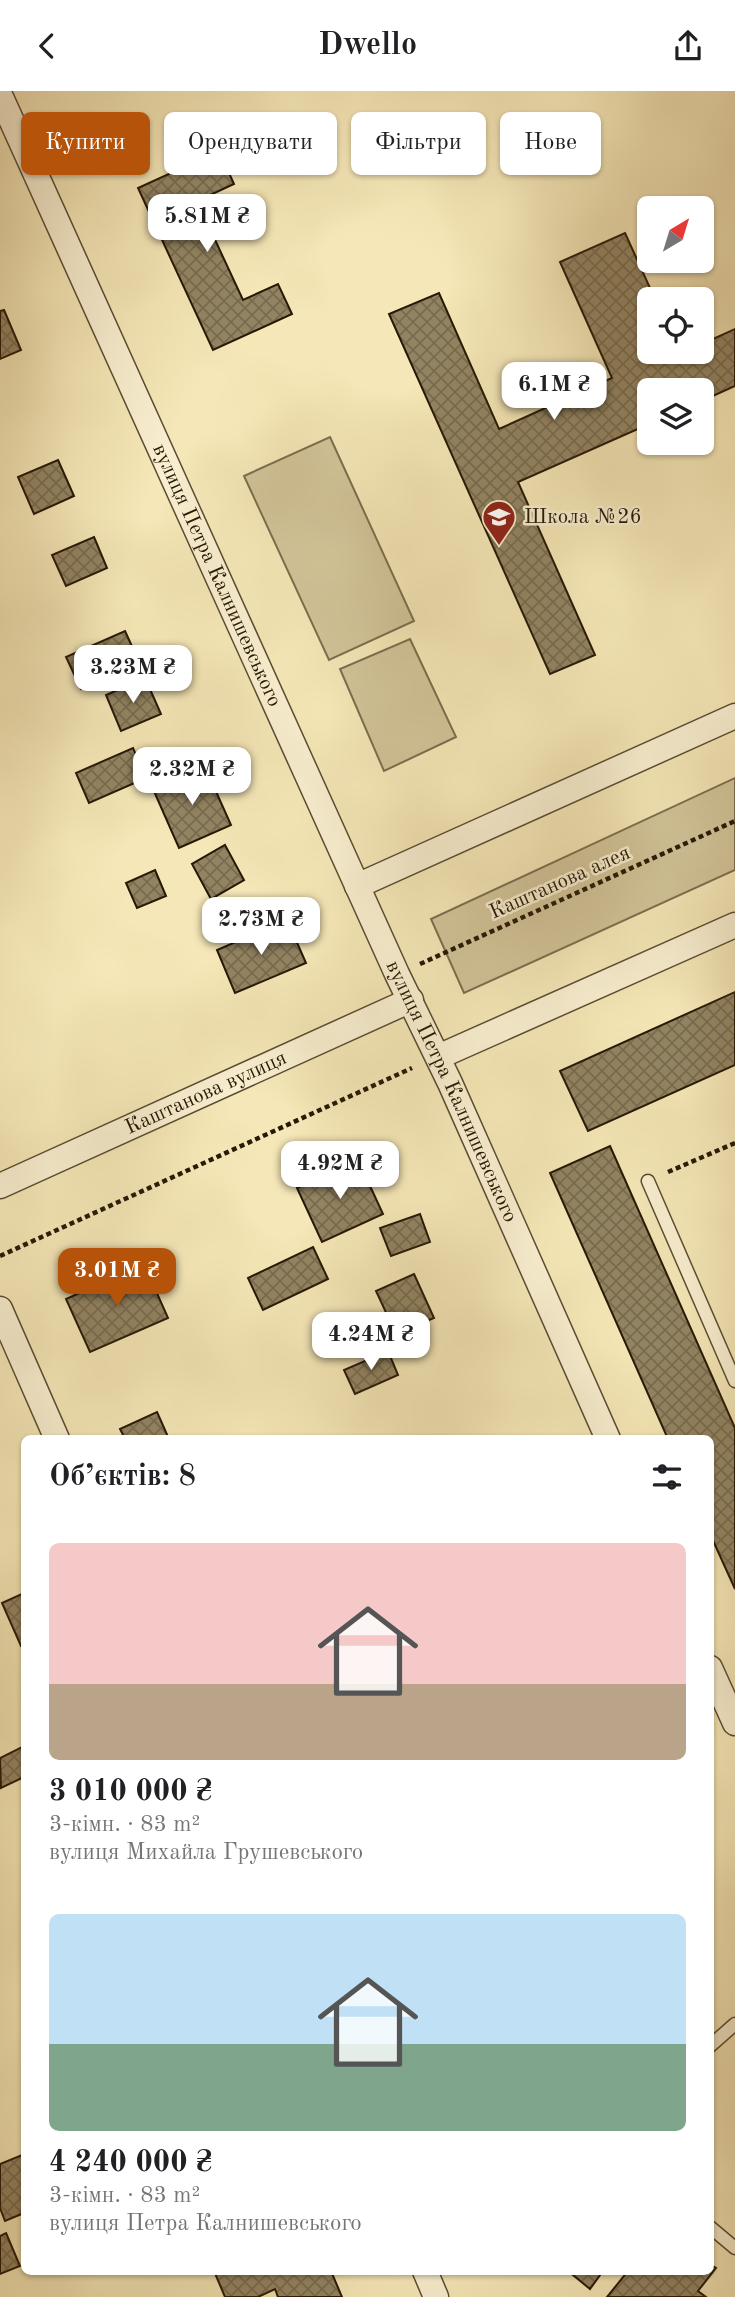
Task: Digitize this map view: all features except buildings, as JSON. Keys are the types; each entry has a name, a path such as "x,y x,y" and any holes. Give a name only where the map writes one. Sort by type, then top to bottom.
{"street":[{"name":"вулиця Петра Калнишевського","path":"1,100 397,974 438,1056 606,1435"},
{"path":"357,886 735,716"},
{"path":"438,1056 735,925"},
{"name":"Каштанова вулиця","path":"0,1185 411,1000"},
{"path":"0,1309 55,1435"},
{"path":"714,1677 735,1723"},
{"path":"427,2275 436,2297"}],"lane":[{"path":"649,1181 735,1381"},
{"path":"714,2042 735,2024"},
{"path":"714,2230 735,2248"}],"path":[{"name":"Каштанова алея","path":"397,974 735,821"},
{"path":"0,1256 438,1056"},
{"path":"649,1181 735,1143"}],"shaded area":[{"path":"330,437 414,621 329,660 244,476"},
{"path":"410,639 456,737 384,771 340,669"},
{"path":"735,778 735,870 464,993 431,919"}],"place":[{"name":"Школа №26","path":"499,547"}]}
